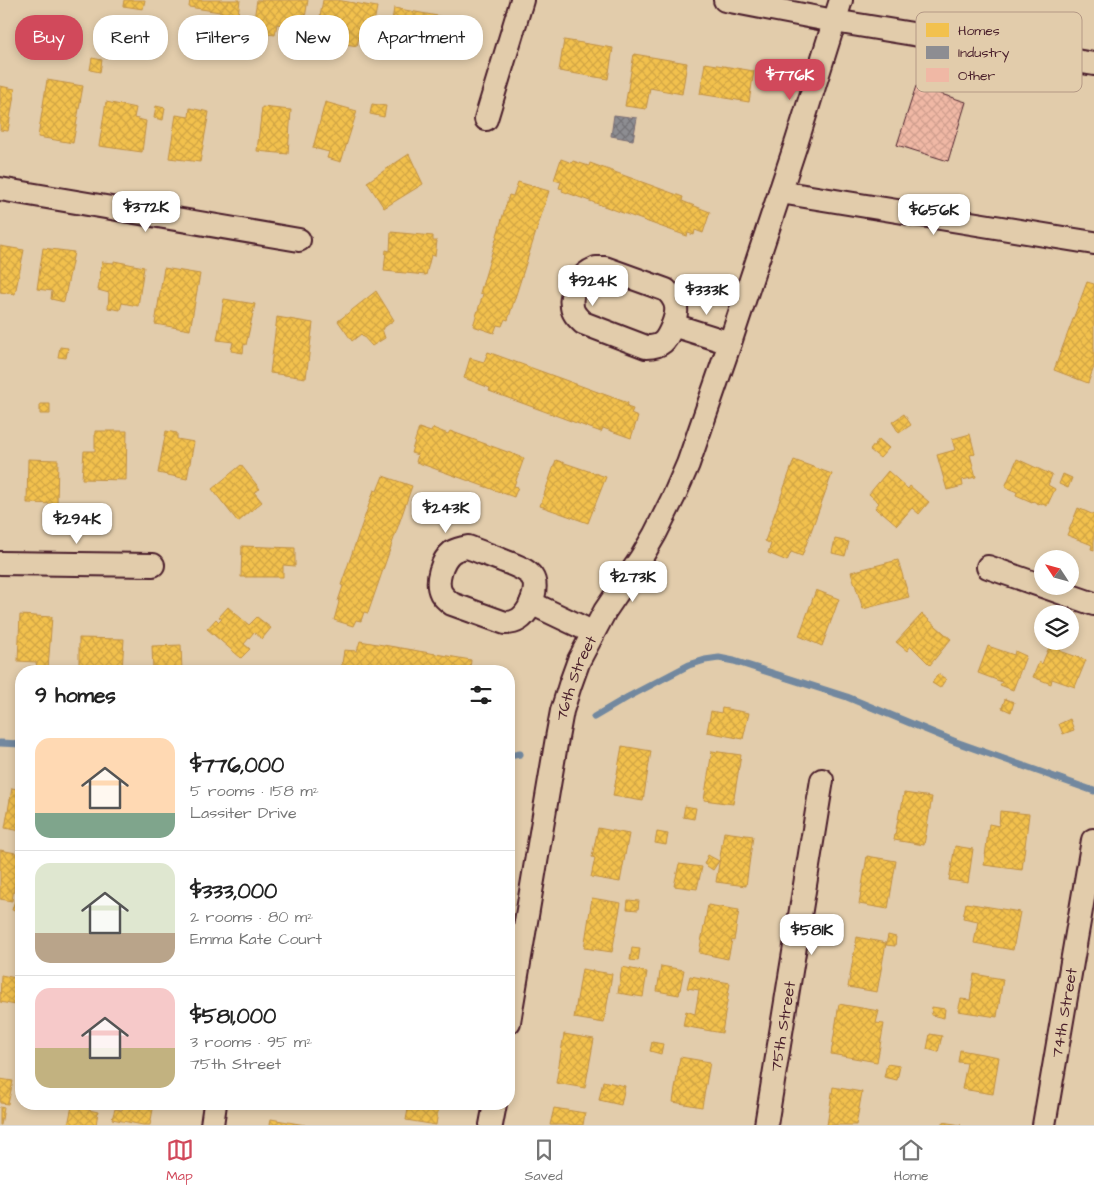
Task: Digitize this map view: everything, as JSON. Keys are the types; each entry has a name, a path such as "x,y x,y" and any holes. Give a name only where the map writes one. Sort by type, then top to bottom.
{"street":[{"path":"486,119 522,0"},
{"path":"725,0 838,10 916,26"},
{"name":"76th Street","path":"515,987 562,711 570,685 592,632 655,534 688,464 780,192 838,10"},
{"path":"0,189 298,240"},
{"path":"780,192 1094,244"},
{"path":"596,268 605,268 666,290 672,296 677,313 673,325 667,339 660,345 646,347 582,323 572,307 575,289 580,279 587,272 596,268"},
{"path":"673,325 730,343"},
{"path":"0,563 152,565"},
{"path":"988,567 1094,604"},
{"path":"531,603 592,632"},
{"name":"75th Street","path":"766,1125 822,780"},
{"name":"74th Street","path":"1044,1125 1093,840"},
{"path":"212,1125 214,1110"},
{"path":"491,1125 494,1110"}],"building: Homes":[{"path":"124,0 145,0 143,9 123,6"},
{"path":"190,0 240,0 238,15 189,7"},
{"path":"257,0 308,0 305,15 278,15 275,35 268,34 268,15 255,15"},
{"path":"323,0 337,0 377,7 375,15 359,15 357,46 349,45 349,15 320,15"},
{"path":"394,8 432,15 393,15"},
{"path":"564,40 613,48 608,79 559,71"},
{"path":"634,54 687,63 682,94 650,88 646,109 625,106"},
{"path":"92,58 93,60 102,60 100,72 90,70"},
{"path":"705,63 754,71 749,102 700,94"},
{"path":"47,80 83,86 73,143 38,137"},
{"path":"0,86 15,89 8,131 0,130"},
{"path":"106,102 136,108 134,118 146,121 142,152 99,146"},
{"path":"325,102 357,111 341,162 327,158 329,152 313,148"},
{"path":"372,104 386,106 384,117 370,114"},
{"path":"156,106 165,108 163,120 154,118"},
{"path":"262,107 291,110 288,154 257,151"},
{"path":"190,108 209,112 200,162 169,158 176,115 189,117"},
{"path":"409,154 423,184 384,208 367,182"},
{"path":"561,159 589,166 590,163 683,197 682,201 710,212 703,233 695,230 694,235 688,233 687,236 562,191 563,189 559,188 561,182 554,180"},
{"path":"518,182 549,191 508,320 505,319 502,326 497,325 494,333 473,326 483,294 480,293 509,195 513,196"},
{"path":"391,232 433,236 433,241 437,241 435,256 431,255 426,275 384,271 386,250 390,251"},
{"path":"0,246 24,250 15,294 0,292"},
{"path":"43,248 74,252 64,302 51,299 52,291 37,289"},
{"path":"114,261 144,267 138,306 122,303 120,310 108,308 109,293 98,290 102,262 114,263"},
{"path":"164,268 200,274 190,330 155,324"},
{"path":"1087,282 1094,284 1094,367 1088,383 1054,370"},
{"path":"376,291 394,320 382,329 385,338 372,346 361,334 352,341 338,321"},
{"path":"224,299 255,304 243,353 231,351 233,342 217,340"},
{"path":"277,317 313,323 306,378 270,373"},
{"path":"60,347 68,348 66,358 58,357"},
{"path":"488,352 628,403 627,407 633,409 631,414 638,417 631,438 603,428 601,432 489,391 490,388 464,378 470,358 484,362"},
{"path":"40,404 50,404 50,414 40,414"},
{"path":"904,414 911,425 899,433 892,422"},
{"path":"419,428 431,432 433,428 448,434 450,431 524,458 514,486 518,487 514,497 416,462 418,455 411,453"},
{"path":"95,431 127,431 126,480 82,479 84,451 95,451"},
{"path":"166,431 177,433 177,439 194,442 187,479 158,473"},
{"path":"970,434 975,454 970,455 976,477 962,480 963,486 947,490 937,455 955,450 952,439"},
{"path":"879,439 889,448 880,458 870,450"},
{"path":"28,459 58,460 57,504 27,503"},
{"path":"1017,459 1052,475 1048,485 1055,489 1047,506 1016,495 1017,492 1005,487"},
{"path":"556,460 606,477 588,523 540,506"},
{"path":"794,460 832,474 802,556 791,552 787,561 768,553 771,544 765,541"},
{"path":"241,465 260,489 254,492 262,502 238,522 212,489"},
{"path":"888,471 908,489 910,486 929,502 919,514 912,508 897,525 875,508 879,503 869,494"},
{"path":"1063,474 1072,478 1068,488 1059,484"},
{"path":"383,476 412,486 368,613 364,612 361,621 356,620 353,626 334,620 343,586 341,585 374,490 377,491"},
{"path":"1078,508 1094,515 1094,550 1091,549 1092,545 1067,535"},
{"path":"835,539 849,542 845,556 832,553"},
{"path":"242,546 295,548 295,566 283,565 283,577 241,577"},
{"path":"898,560 909,597 863,609 851,572"},
{"path":"816,590 839,599 822,646 799,636"},
{"path":"228,607 249,625 257,617 271,628 262,639 254,632 244,644 250,649 241,658 207,629 216,619 219,622 222,619 219,617"},
{"path":"922,614 951,639 930,665 911,646 907,651 896,642"},
{"path":"20,615 52,617 48,665 36,665 36,662 18,661"},
{"path":"79,638 124,639 122,665 79,664"},
{"path":"360,641 471,660 470,665 342,665 344,650 357,651"},
{"path":"181,645 182,665 153,665 152,646"},
{"path":"988,646 1014,655 1015,651 1026,656 1013,690 1000,685 1002,682 978,673"},
{"path":"1048,650 1061,650 1086,660 1075,687 1052,679 1051,684 1033,677 1039,662 1042,664"},
{"path":"938,674 946,679 940,688 932,683"},
{"path":"1005,699 1014,702 1011,712 1002,708"},
{"path":"722,708 749,713 743,739 707,732 711,711 721,713"},
{"path":"1070,719 1074,730 1063,734 1059,724"},
{"path":"622,746 651,751 643,801 613,796"},
{"path":"712,751 741,755 733,804 704,800"},
{"path":"12,788 15,789 15,830 5,828"},
{"path":"904,793 932,797 924,845 894,840"},
{"path":"685,806 696,808 694,819 683,817"},
{"path":"1000,811 1029,814 1022,870 984,865 989,824 999,826"},
{"path":"598,828 629,834 620,882 591,877 595,858 592,857"},
{"path":"657,832 668,834 666,845 655,843"},
{"path":"724,832 753,836 746,886 716,882"},
{"path":"955,846 973,849 968,883 949,880"},
{"path":"0,850 15,853 15,882 12,901 0,899"},
{"path":"708,855 719,861 713,870 704,864"},
{"path":"867,856 896,861 888,909 859,904"},
{"path":"679,864 702,867 697,889 674,886"},
{"path":"592,898 621,903 612,952 584,948"},
{"path":"15,900 15,911 12,910"},
{"path":"628,900 639,901 638,910 627,909"},
{"path":"966,903 1020,912 1013,950 974,943 978,921 963,918"},
{"path":"708,905 739,910 734,941 732,940 728,959 699,953"},
{"path":"888,935 896,937 895,946 886,945"},
{"path":"857,937 886,943 877,992 848,987"},
{"path":"632,948 640,949 638,961 630,960"},
{"path":"661,966 684,970 679,995 657,991"},
{"path":"622,967 647,972 643,997 618,993"},
{"path":"582,969 612,974 604,1023 574,1018"},
{"path":"974,974 1003,979 997,1017 958,1011 961,999 970,1000"},
{"path":"1,975 15,978 15,1005 0,1002"},
{"path":"690,976 730,983 722,1033 683,1026 686,1011 695,1014 699,990 687,988"},
{"path":"839,1004 879,1011 876,1023 884,1024 877,1062 831,1054"},
{"path":"932,1007 945,1009 944,1018 931,1015"},
{"path":"564,1034 594,1039 585,1088 556,1083"},
{"path":"930,1034 942,1036 938,1052 927,1049"},
{"path":"652,1042 663,1044 661,1054 650,1051"},
{"path":"960,1050 999,1057 993,1094 962,1089 967,1063 958,1062"},
{"path":"680,1057 710,1062 702,1107 673,1102"},
{"path":"887,1064 900,1066 897,1080 884,1077"},
{"path":"0,1079 13,1081 8,1104 0,1103"},
{"path":"603,1081 625,1086 621,1105 599,1100"},
{"path":"833,1087 862,1092 856,1125 827,1125"},
{"path":"0,1107 4,1108 1,1125 0,1125"},
{"path":"554,1108 585,1113 583,1125 550,1125"},
{"path":"71,1110 98,1112 96,1125 68,1125"},
{"path":"115,1110 153,1110 150,1125 112,1119"},
{"path":"408,1110 438,1110 436,1125 406,1120"},
{"path":"271,1119 305,1125 270,1125"},
{"path":"942,1122 961,1125 942,1125"}],"building: Industry":[{"path":"614,115 637,118 633,140 611,136"}],"building: Other":[{"path":"916,86 916,92 935,92 966,102 948,161 897,145"}],"waterway":[{"path":"594,717 689,665 719,658 734,661 847,697 956,742 1094,791"},
{"path":"0,743 15,744"},
{"path":"515,755 520,754"}]}
